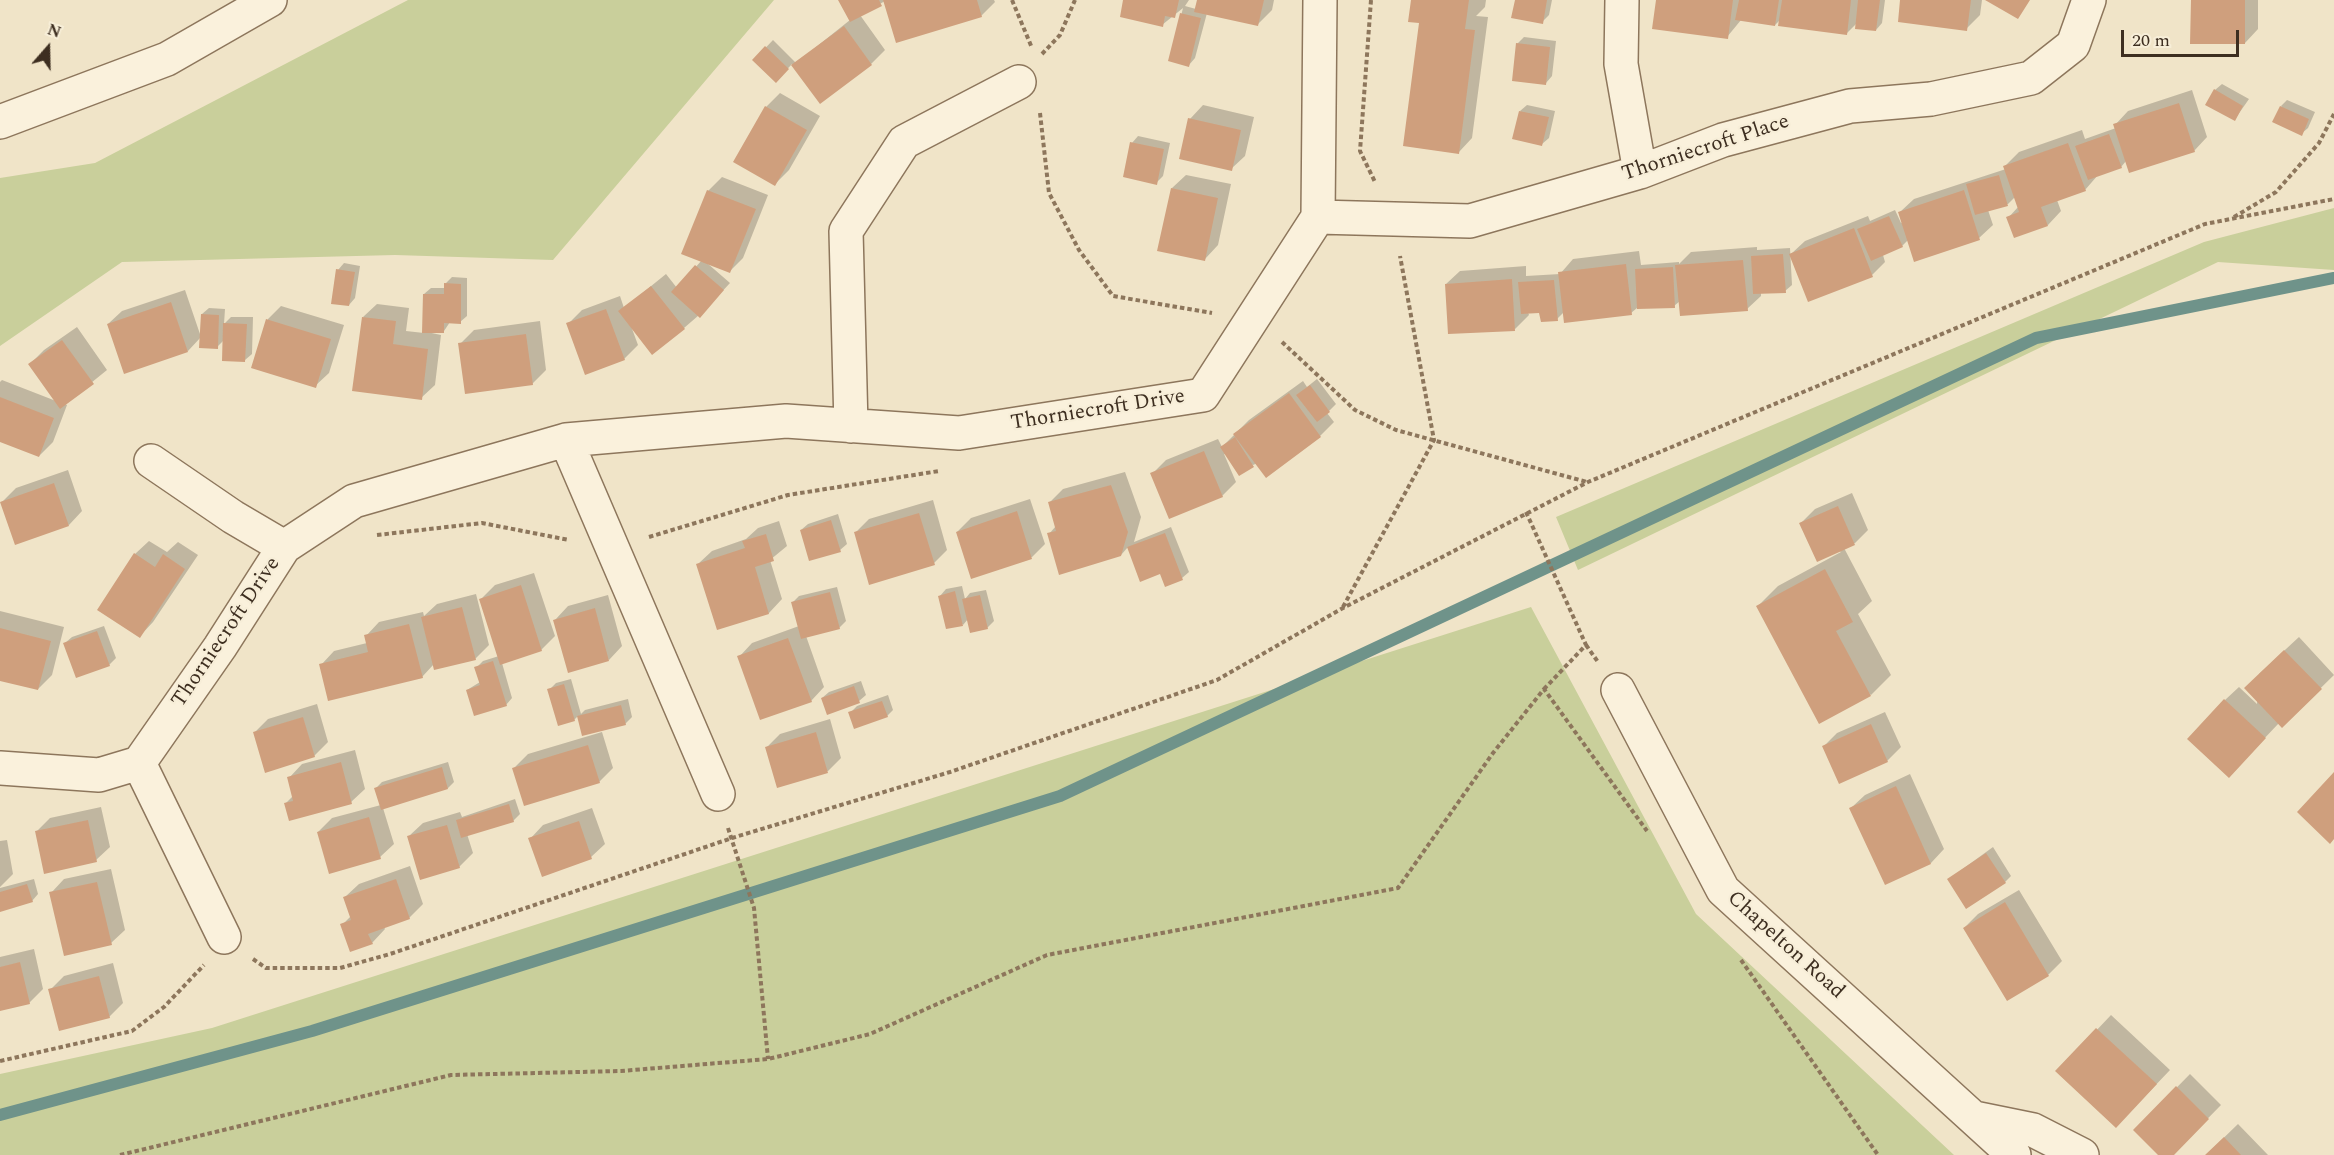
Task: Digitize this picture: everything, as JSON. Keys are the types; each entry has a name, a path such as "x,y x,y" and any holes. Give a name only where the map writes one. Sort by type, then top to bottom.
{"street":[{"path":"0,122 167,59 270,0"},
{"path":"1318,217 1320,0"},
{"path":"1622,0 1621,64 1640,172"},
{"name":"Thorniecroft Place","path":"1318,217 1470,221 1640,172 1723,140 1850,106 1931,99 2031,78 2073,45 2089,0"},
{"path":"851,426 846,231 904,142 1028,71"},
{"name":"Thorniecroft Drive","path":"140,763 220,647 284,546 354,501 566,440 786,421 959,434 1203,394 1318,217"},
{"path":"566,440 718,794"},
{"path":"151,461 233,517 284,546"},
{"name":"Chapelton Road","path":"1618,690 1723,890 2014,1155"},
{"path":"0,768 99,775 140,763 224,937"},
{"path":"1973,1118 2033,1130 2082,1155"}],"path":[{"path":"1012,0 1033,50"},
{"path":"1028,71 1060,35 1075,0"},
{"path":"1343,608 1434,440 1393,219 1360,151 1371,0"},
{"path":"1040,109 1049,194 1079,250 1113,296 1176,309 1253,318 1355,410 1396,430 1588,482"},
{"path":"2232,219 2276,192 2319,143 2334,114"},
{"path":"0,1061 132,1031 164,1007 193,979 224,937 266,968 340,968 390,954 732,838 950,772 1217,680 1343,608 1588,482 2205,224 2334,199"},
{"path":"366,537 482,523 612,548 788,495 940,471"},
{"path":"120,1155 451,1075 621,1071 768,1059 870,1034 1047,955 1398,888 1493,753 1544,689 1586,645 1526,512"},
{"path":"1544,689 1648,833"},
{"path":"718,794 754,908 768,1059"},
{"path":"1739,957 1878,1155"}],"green space":[{"path":"408,0 774,0 553,260 395,255 122,262 0,346 0,178 95,163"},
{"path":"2334,208 2334,270 2218,262 1578,570 1556,517 2204,242"},
{"path":"1531,607 1696,914 1954,1155 0,1155 0,1074 212,1028"}],"building":[{"path":"838,0 879,0 882,6 850,22"},
{"path":"883,0 977,0 982,17 896,43"},
{"path":"1123,0 1179,0 1175,18 1165,16 1163,27 1120,17"},
{"path":"1197,0 1264,0 1258,26 1194,12"},
{"path":"1411,0 1469,0 1465,29 1475,30 1459,154 1403,146 1419,23 1408,22"},
{"path":"1515,0 1547,0 1543,24 1511,18"},
{"path":"1656,0 1733,0 1728,39 1652,29"},
{"path":"1739,0 1779,0 1775,26 1735,20"},
{"path":"1782,0 1851,0 1847,35 1778,26"},
{"path":"1858,0 1880,0 1876,31 1855,29"},
{"path":"1900,0 1971,0 1967,31 1898,22"},
{"path":"1985,0 2030,0 2018,19"},
{"path":"2191,0 2245,0 2245,44 2190,44"},
{"path":"1180,13 1201,18 1189,67 1168,61"},
{"path":"844,26 872,65 820,104 791,65"},
{"path":"1516,43 1550,47 1546,85 1512,81"},
{"path":"765,46 789,69 776,83 752,60"},
{"path":"2214,89 2243,106 2235,121 2205,105"},
{"path":"2179,103 2195,152 2129,173 2113,124"},
{"path":"765,106 807,130 775,186 733,162"},
{"path":"2280,106 2309,119 2302,136 2272,122"},
{"path":"1519,111 1549,117 1542,146 1512,139"},
{"path":"1188,118 1241,130 1232,171 1179,159"},
{"path":"2109,134 2122,168 2088,180 2075,146"},
{"path":"1130,142 1164,149 1157,185 1123,177"},
{"path":"2068,143 2086,191 2041,207 2048,226 2014,238 2006,217 2019,212 2003,166"},
{"path":"1999,175 2008,206 1975,215 1966,184"},
{"path":"1171,188 1218,198 1205,261 1157,251"},
{"path":"707,190 756,209 730,273 681,254"},
{"path":"1964,190 1980,240 1914,262 1898,212"},
{"path":"1889,216 1903,247 1871,261 1857,229"},
{"path":"1854,228 1873,277 1808,302 1789,254"},
{"path":"1783,254 1786,293 1753,294 1751,256"},
{"path":"1743,260 1748,311 1680,316 1675,265"},
{"path":"1626,264 1632,315 1564,323 1558,272"},
{"path":"695,265 724,290 700,318 671,292"},
{"path":"1673,267 1675,308 1637,309 1635,269"},
{"path":"336,269 355,272 349,306 331,304"},
{"path":"1512,279 1515,331 1448,334 1445,284"},
{"path":"1554,280 1558,321 1541,322 1539,313 1521,314 1518,282"},
{"path":"444,283 461,284 461,324 444,323 444,333 422,333 423,294 444,294"},
{"path":"651,286 685,329 652,355 618,311"},
{"path":"171,302 188,352 124,374 107,324"},
{"path":"606,309 625,360 585,375 566,323"},
{"path":"201,314 219,315 218,349 199,348"},
{"path":"362,317 396,321 393,344 428,349 422,400 352,391"},
{"path":"266,319 331,339 316,388 251,368"},
{"path":"223,323 247,324 245,362 222,361"},
{"path":"526,334 533,385 465,394 458,343"},
{"path":"62,340 94,384 60,409 28,364"},
{"path":"1310,385 1330,412 1317,422 1296,395"},
{"path":"1289,393 1321,437 1266,478 1233,434"},
{"path":"0,397 54,418 39,457 0,442"},
{"path":"1235,437 1254,467 1239,476 1220,447"},
{"path":"1204,451 1223,497 1169,519 1150,473"},
{"path":"54,483 69,526 15,545 0,502"},
{"path":"1111,485 1128,532 1121,556 1059,575 1047,533 1056,531 1048,502"},
{"path":"1838,506 1855,545 1817,562 1799,523"},
{"path":"1017,511 1032,559 971,579 956,532"},
{"path":"919,513 935,565 869,585 854,532"},
{"path":"831,520 841,552 809,561 800,530"},
{"path":"1165,533 1183,580 1165,587 1160,574 1140,582 1127,547"},
{"path":"766,534 774,561 755,567 769,614 717,630 696,564 745,548 742,541"},
{"path":"134,553 155,567 163,554 185,569 140,638 97,610"},
{"path":"1825,569 1853,622 1836,631 1871,696 1819,724 1756,606"},
{"path":"521,585 542,651 500,665 479,599"},
{"path":"955,591 963,626 946,629 938,596"},
{"path":"830,592 840,629 801,639 791,602"},
{"path":"980,595 988,629 970,633 962,599"},
{"path":"462,607 476,660 434,670 421,617"},
{"path":"595,608 609,661 568,673 553,620"},
{"path":"409,624 423,678 328,701 319,664 368,652 364,635"},
{"path":"0,628 51,641 38,690 0,681"},
{"path":"97,631 110,666 76,678 63,643"},
{"path":"788,638 812,702 760,720 737,656"},
{"path":"2284,650 2322,689 2282,728 2244,688"},
{"path":"493,661 507,706 474,716 466,690 480,685 474,667"},
{"path":"564,684 575,721 558,726 547,689"},
{"path":"854,686 860,703 827,715 821,698"},
{"path":"2224,699 2266,738 2229,778 2187,739"},
{"path":"882,701 888,717 854,729 848,712"},
{"path":"621,705 626,725 582,736 577,716"},
{"path":"303,717 315,757 265,773 253,732"},
{"path":"1871,724 1888,762 1839,784 1822,746"},
{"path":"816,732 828,773 777,788 765,747"},
{"path":"588,745 600,783 524,806 512,768"},
{"path":"341,762 352,804 289,821 284,803 293,801 287,777"},
{"path":"442,767 448,789 381,810 374,788"},
{"path":"2334,772 2334,839 2330,844 2297,812"},
{"path":"1896,786 1931,864 1885,885 1849,808"},
{"path":"509,804 514,822 461,838 456,820"},
{"path":"369,817 381,859 329,874 317,832"},
{"path":"88,820 97,862 44,874 35,831"},
{"path":"579,821 592,859 542,877 528,838"},
{"path":"447,825 460,868 420,880 407,836"},
{"path":"1986,853 2006,883 1966,909 1947,879"},
{"path":"396,879 410,919 368,934 373,944 350,952 340,924 351,920 343,897"},
{"path":"97,882 112,945 64,956 49,892"},
{"path":"27,884 33,902 0,912 0,892"},
{"path":"2005,902 2049,976 2007,1001 1963,928"},
{"path":"20,962 30,1004 0,1011 0,967"},
{"path":"99,976 110,1018 59,1031 48,989"},
{"path":"2096,1028 2157,1084 2116,1128 2055,1071"},
{"path":"2176,1086 2209,1119 2174,1155 2158,1155 2133,1130"},
{"path":"2224,1137 2241,1155 2205,1155"}],"waterway":[{"path":"0,1115 312,1031 1060,796 2036,338 2334,278"}]}
